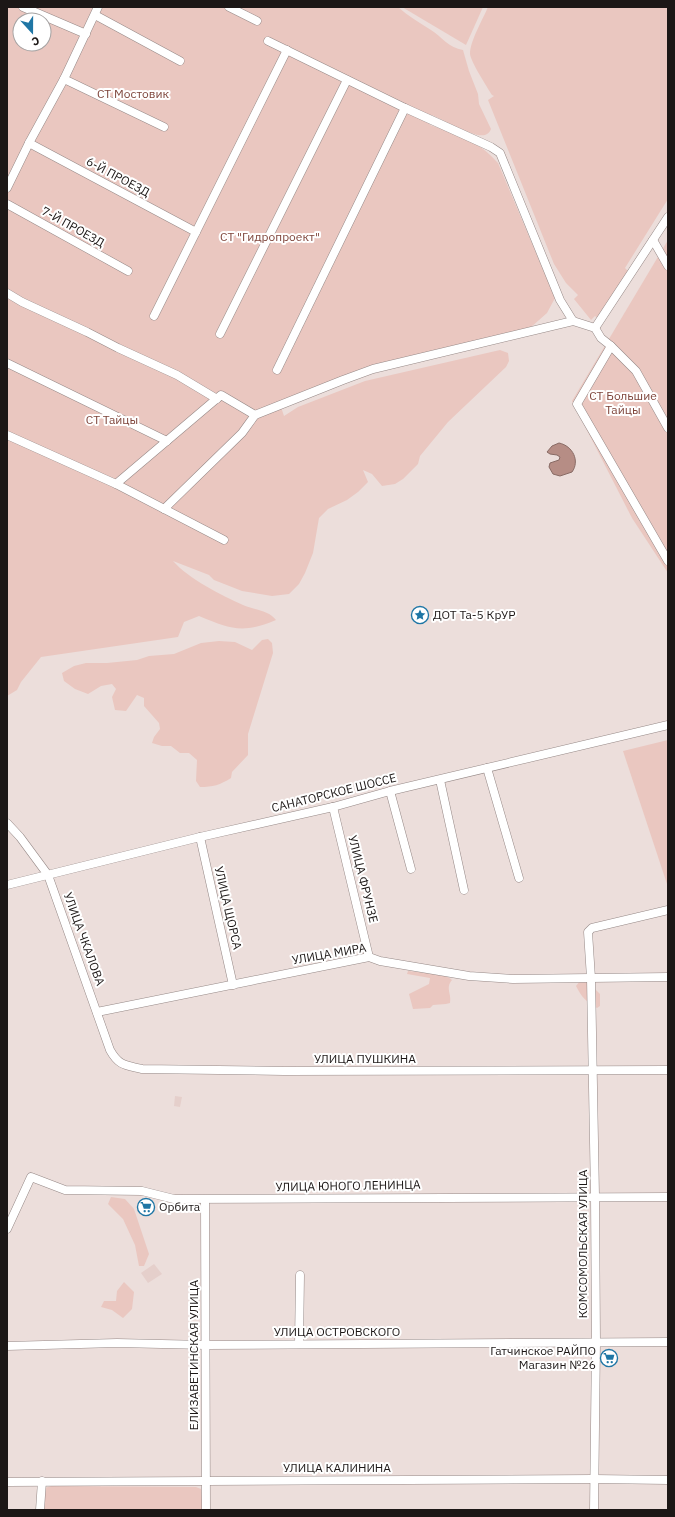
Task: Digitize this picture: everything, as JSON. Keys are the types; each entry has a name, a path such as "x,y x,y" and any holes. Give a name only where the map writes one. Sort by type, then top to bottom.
{"street":[{"path":"23,7 86,34"},
{"path":"7,188 28,142 64,79 98,7"},
{"path":"229,7 257,21"},
{"path":"95,15 180,61"},
{"path":"268,41 405,108 491,147 500,153 560,300 573,321"},
{"path":"154,316 288,50"},
{"path":"64,79 164,127"},
{"path":"220,334 347,80"},
{"path":"277,370 405,108"},
{"name":"6-Й ПРОЕЗД","path":"28,142 196,232"},
{"name":"7-Й ПРОЕЗД","path":"7,204 128,270"},
{"path":"595,328 668,217"},
{"path":"653,240 668,266"},
{"path":"7,293 22,302 177,376 217,399"},
{"path":"164,509 242,433 255,414 373,369 573,321 595,328 601,338 636,371 668,428"},
{"path":"611,346 577,404 668,561"},
{"path":"7,363 167,441"},
{"path":"116,484 221,395 255,414"},
{"path":"7,435 116,484 224,540"},
{"name":"САНАТОРСКОЕ ШОССЕ","path":"7,885 200,837 333,807 390,791 668,725"},
{"path":"487,768 519,878"},
{"path":"440,780 464,890"},
{"path":"390,791 411,869"},
{"name":"УЛИЦА ФРУНЗЕ","path":"333,807 370,957"},
{"name":"УЛИЦА ЧКАЛОВА","path":"7,823 20,837 48,875 97,1012"},
{"name":"УЛИЦА ЩОРСА","path":"200,837 233,985"},
{"name":"КОМСОМОЛЬСКАЯ УЛИЦА","path":"594,1510 596,1342 595,1196 591,978 588,932 592,928 668,910"},
{"name":"УЛИЦА МИРА","path":"97,1012 370,957 380,962 469,976 513,979 668,977"},
{"name":"УЛИЦА ПУШКИНА","path":"97,1012 110,1050 116,1060 125,1065 142,1069 284,1071 668,1070"},
{"name":"УЛИЦА ЮНОГО ЛЕНИНЦА","path":"7,1229 31,1177 65,1190 142,1190 174,1199 205,1200 595,1196 668,1197"},
{"name":"ЕЛИЗАВЕТИНСКАЯ УЛИЦА","path":"205,1200 206,1510"},
{"path":"299,1344 300,1275"},
{"name":"УЛИЦА ОСТРОВСКОГО","path":"7,1346 117,1343 206,1345 668,1342"},
{"name":"УЛИЦА КАЛИНИНА","path":"7,1482 206,1480 668,1480"},
{"path":"40,1510 42,1481"}],"shaded area":[{"path":"559,443 568,447 574,454 575,459 572,472 560,476 553,474 549,467 550,463 559,460 560,457 547,452 552,446"},
{"path":"175,1096 182,1097 180,1107 174,1106"},
{"path":"154,1264 162,1274 148,1283 141,1273"}],"green space":[{"path":"7,7 398,7 450,45 463,50 478,94 479,104 491,130 485,135 474,134 432,115 430,125 467,139 483,149 498,163 555,298 547,313 530,328 371,368 280,404 284,416 298,407 365,381 500,350 508,353 509,361 506,367 448,422 420,456 418,464 403,479 395,484 382,486 372,474 363,470 368,482 358,492 347,500 328,509 319,518 313,553 299,584 289,594 272,596 242,591 214,580 209,575 173,561 180,568 206,586 243,605 265,612 276,620 254,627 237,628 228,627 199,616 184,622 178,637 41,657 21,682 17,690 7,696"},
{"path":"402,7 483,7 466,45"},
{"path":"488,7 668,7 668,199 625,268 629,272 600,320 595,316 591,320 574,299 578,295 566,283 554,264 488,100 494,96 483,81 471,58 470,54 472,43"},
{"name":"СТ Большие Тайцы","path":"668,240 668,573 632,518 572,401"},
{"path":"268,639 272,643 273,653 248,734 248,755 232,772 231,778 213,786 200,787 196,781 197,760 189,753 180,753 171,746 162,746 152,743 154,737 160,729 159,723 144,706 144,698 137,695 126,711 115,710 112,697 116,689 112,684 101,686 88,694 75,689 64,681 62,673 74,666 86,663 107,663 137,660 149,656 174,654 201,643 219,641 235,642 252,650 262,640"},
{"path":"668,740 668,887 623,751"},
{"path":"408,971 445,975 452,980 449,986 450,1003 433,1005 430,1008 413,1009 409,994 429,984 430,978 407,974"},
{"path":"580,981 588,982 600,994 600,1006 597,1008 582,996 576,986"},
{"path":"111,1197 125,1199 134,1209 149,1254 144,1266 139,1266 135,1245 123,1219 108,1204"},
{"path":"124,1282 134,1292 132,1309 123,1318 112,1310 101,1307 104,1301 116,1301 117,1291"},
{"path":"51,1486 196,1487 201,1489 203,1510 44,1510 45,1488"}],"place":[{"name":"ДОТ Та-5 КрУР","path":"420,615"},
{"name":"Орбита","path":"146,1207"},
{"name":"Гатчинское РАЙПО Магазин №26","path":"609,1358"}],"park label":[{"name":"СТ Мостовик","path":"133,94"},
{"name":"СТ \"Гидропроект\"","path":"270,237"},
{"name":"СТ Тайцы","path":"112,420"}]}
